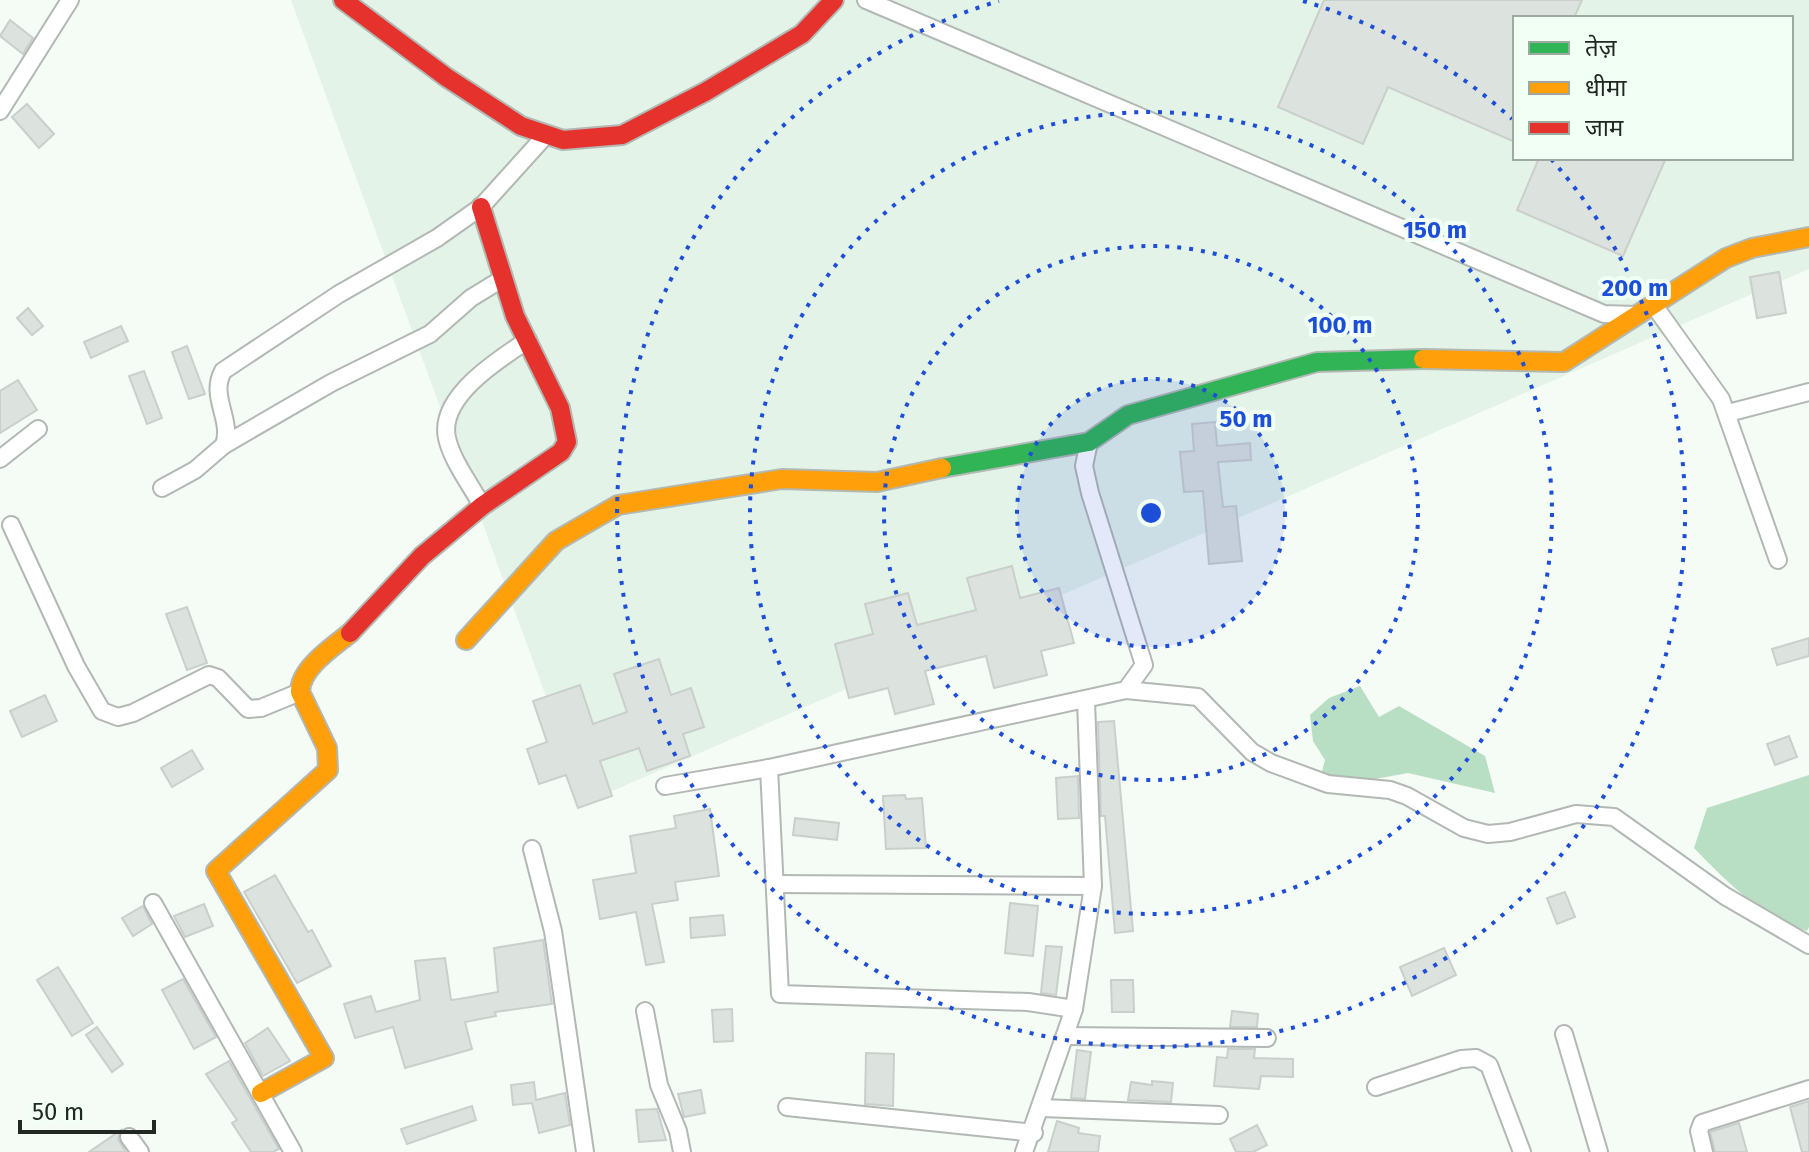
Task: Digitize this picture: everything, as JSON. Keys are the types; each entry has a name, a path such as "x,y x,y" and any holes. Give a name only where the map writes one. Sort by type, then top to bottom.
{"street":[{"path":"0,111 70,0"},
{"path":"343,0 458,85 521,126 563,140 622,135 705,92 802,34 834,0"},
{"path":"866,0 1604,314 1645,309"},
{"path":"224,445 226,424 216,391 223,371 339,294 437,238 481,207 546,135"},
{"path":"261,1093 324,1058 216,871 328,770 327,748 300,692 300,684 314,664 368,617 422,556 482,506 544,465 567,442 560,408 502,279 481,207"},
{"path":"466,640 556,541 618,505 782,479 877,482 991,457 1089,442 1128,415 1317,362 1395,358 1564,362 1739,252 1809,237"},
{"path":"162,488 195,470 224,445 331,383 430,334 471,298 502,279"},
{"path":"1645,309 1716,389 1728,413 1778,560"},
{"path":"482,506 449,444 447,427 475,377 528,340"},
{"path":"1728,413 1809,392"},
{"path":"0,459 38,429"},
{"path":"1089,442 1084,466 1090,493 1144,665 1126,690"},
{"path":"11,525 76,666 102,711 109,716 133,713 209,675 218,678 248,709 261,708 300,692"},
{"path":"665,786 769,768 1126,690 1198,697 1252,752 1271,763 1328,784 1390,790 1464,828 1488,834 1510,832 1576,814 1614,817 1709,885 1809,945"},
{"path":"1024,1152 1034,1133 1074,1009 1093,886 1086,701"},
{"path":"769,768 780,994 1028,1002 1074,1009"},
{"path":"532,849 553,931 585,1152"},
{"path":"775,884 1093,886"},
{"path":"153,903 293,1152"},
{"path":"645,1011 659,1085 678,1131 682,1152"},
{"path":"1564,1034 1599,1152"},
{"path":"1065,1036 1267,1038"},
{"path":"1376,1087 1461,1059 1476,1058 1489,1065 1522,1152"},
{"path":"1704,1152 1699,1131 1702,1123 1809,1089"},
{"path":"787,1107 1034,1133"},
{"path":"1042,1108 1219,1115"},
{"path":"129,1137 140,1152"}],"shaded area":[{"path":"291,0 1809,0 1809,269 585,803"},
{"path":"1360,686 1379,717 1399,706 1485,756 1495,793 1408,773 1364,781 1321,775 1325,760 1313,741 1310,715 1329,698"},
{"path":"1809,775 1807,931 1759,907 1694,848 1707,808"}],"building":[{"path":"1324,0 1582,0 1575,16 1513,16 1513,141 1388,87 1363,144 1278,107"},
{"path":"10,20 33,38 23,54 0,36"},
{"path":"27,104 54,134 39,148 12,117"},
{"path":"1538,160 1665,160 1623,256 1517,210"},
{"path":"1779,272 1786,313 1757,318 1750,277"},
{"path":"28,308 43,326 32,335 17,318"},
{"path":"121,326 128,341 91,358 84,342"},
{"path":"187,346 205,394 189,399 172,352"},
{"path":"144,371 162,418 147,424 129,376"},
{"path":"18,380 37,410 0,433 0,391"},
{"path":"1215,422 1217,446 1250,443 1251,460 1218,462 1223,507 1236,506 1242,561 1209,564 1203,491 1184,492 1180,452 1194,451 1192,424"},
{"path":"1012,566 1020,598 1059,588 1074,643 1041,651 1047,675 994,688 986,656 925,671 934,704 895,714 888,688 849,698 835,644 873,634 865,604 908,593 917,625 976,610 967,578"},
{"path":"187,607 207,663 187,670 166,614"},
{"path":"1809,638 1809,656 1777,665 1772,649"},
{"path":"659,659 671,695 691,688 704,727 683,734 690,756 647,771 639,748 600,761 612,796 578,808 566,775 539,784 527,749 547,742 533,701 580,685 593,724 627,712 614,674"},
{"path":"45,695 57,721 22,737 10,711"},
{"path":"1114,721 1133,931 1115,933 1105,816 1101,816 1098,722"},
{"path":"1789,736 1797,757 1775,765 1767,744"},
{"path":"192,750 203,769 172,787 161,768"},
{"path":"1078,776 1079,818 1058,819 1056,778"},
{"path":"905,795 906,799 922,798 926,848 886,849 883,796"},
{"path":"710,809 719,876 675,882 678,900 652,904 664,962 646,965 636,912 600,919 593,880 636,873 630,836 676,828 674,816"},
{"path":"795,818 839,823 837,840 793,835"},
{"path":"275,875 308,932 312,930 331,966 297,983 244,892"},
{"path":"1565,892 1575,917 1557,924 1547,898"},
{"path":"1010,903 1038,906 1033,956 1005,953"},
{"path":"204,904 213,926 185,937 174,916"},
{"path":"143,906 152,924 133,936 122,918"},
{"path":"723,915 725,935 691,938 690,918"},
{"path":"543,940 552,1004 495,1012 496,1016 465,1022 472,1049 405,1068 393,1027 355,1038 344,1004 371,996 376,1012 420,1000 415,961 445,958 451,1000 459,999 498,992 494,948"},
{"path":"1046,946 1062,947 1056,995 1041,993"},
{"path":"1444,948 1456,975 1412,996 1400,967"},
{"path":"58,967 93,1023 72,1036 37,980"},
{"path":"183,979 216,1037 194,1049 162,990"},
{"path":"1111,980 1133,980 1134,1012 1112,1012"},
{"path":"732,1009 733,1041 714,1042 712,1010"},
{"path":"1232,1011 1258,1014 1257,1027 1230,1027"},
{"path":"97,1027 123,1064 112,1072 86,1035"},
{"path":"268,1028 290,1061 263,1076 245,1043"},
{"path":"1228,1049 1255,1049 1254,1058 1293,1059 1293,1077 1261,1076 1259,1089 1214,1086 1217,1057 1227,1058"},
{"path":"1077,1050 1091,1052 1085,1099 1071,1098"},
{"path":"866,1053 894,1054 893,1106 865,1104"},
{"path":"229,1061 279,1149 251,1152 232,1123 237,1120 206,1074"},
{"path":"1152,1081 1173,1083 1171,1102 1128,1100 1131,1082 1152,1085"},
{"path":"534,1082 536,1100 565,1093 570,1125 539,1133 532,1103 513,1105 511,1085"},
{"path":"701,1090 705,1113 684,1117 678,1094"},
{"path":"1809,1101 1809,1152 1802,1152 1790,1107"},
{"path":"472,1106 476,1120 407,1144 401,1129"},
{"path":"657,1109 666,1140 639,1142 636,1110"},
{"path":"1057,1121 1079,1128 1078,1133 1100,1136 1098,1152 1048,1152"},
{"path":"1739,1123 1747,1152 1715,1152 1710,1132"},
{"path":"1257,1125 1267,1145 1253,1152 1236,1152 1230,1139"},
{"path":"121,1130 118,1139 126,1152 89,1152"}],"traffic: fast":[{"path":"942,468 1089,442 1128,415 1317,362 1423,359"}],"traffic: slow":[{"path":"1423,359 1564,362 1726,258 1752,248 1809,237"},
{"path":"466,640 556,541 618,505 782,479 877,482 942,468"},
{"path":"261,1093 324,1058 216,871 328,770 327,748 300,692 301,683 311,666 350,633"}],"traffic: jam":[{"path":"343,0 446,77 521,126 563,140 622,135 705,92 802,34 834,0"},
{"path":"350,633 422,556 482,506 561,452 567,442 560,408 515,316 481,207"}]}
